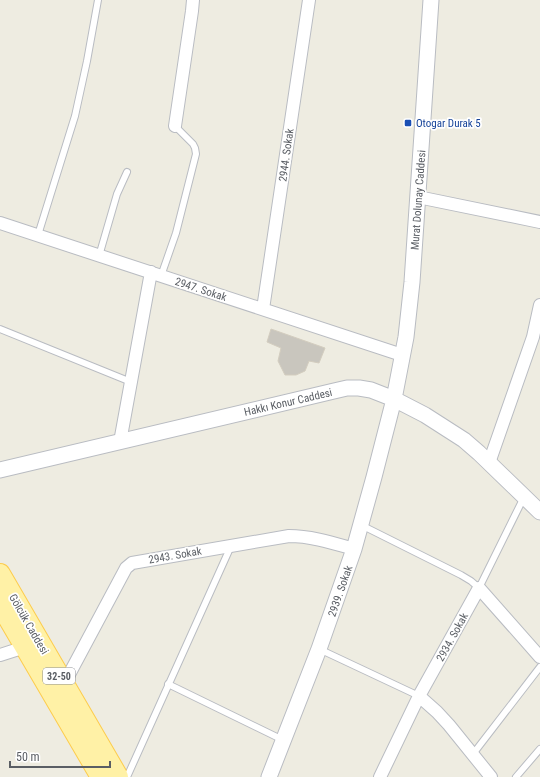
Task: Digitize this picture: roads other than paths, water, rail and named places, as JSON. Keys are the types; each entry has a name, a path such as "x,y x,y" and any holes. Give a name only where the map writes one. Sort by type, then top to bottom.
{"main road":[{"name":"Gölcük Caddesi","path":"0,574 118,777"},
{"name":"Gölcük Caddesi","path":"0,604 101,777"}],"street":[{"path":"175,126 193,0"},
{"name":"2944. Sokak","path":"263,309 309,0"},
{"name":"Murat Dolunay Caddesi","path":"394,399 406,337 412,282 431,0"},
{"path":"418,197 540,222"},
{"name":"2947. Sokak","path":"0,223 402,355"},
{"path":"120,442 131,382 156,274"},
{"path":"489,463 536,339 540,305"},
{"name":"Hakkı Konur Caddesi","path":"0,470 347,388 359,388 371,390 394,399 446,428 464,440 540,512"},
{"name":"2939. Sokak","path":"269,777 319,649 354,549 394,399"},
{"name":"2943. Sokak","path":"64,684 129,565 136,562 289,536 311,538 354,549"},
{"path":"479,588 540,657"},
{"name":"2934. Sokak","path":"380,777 419,696 479,588"},
{"path":"0,655 25,647"},
{"path":"419,696 449,725 491,777"}],"lane":[{"path":"38,235 75,116 98,0"},
{"path":"156,274 176,233 196,154 193,144 175,126"},
{"path":"99,256 117,194 127,172"},
{"path":"0,329 131,382"},
{"name":"2934. Sokak","path":"479,588 524,497"},
{"path":"361,525 471,581 479,588"},
{"path":"126,777 231,546"},
{"path":"319,649 419,696"},
{"path":"473,754 540,667"},
{"path":"168,684 283,740"},
{"path":"516,777 540,749"}],"place":[{"name":"Otogar Durak 5","path":"408,123"}]}
